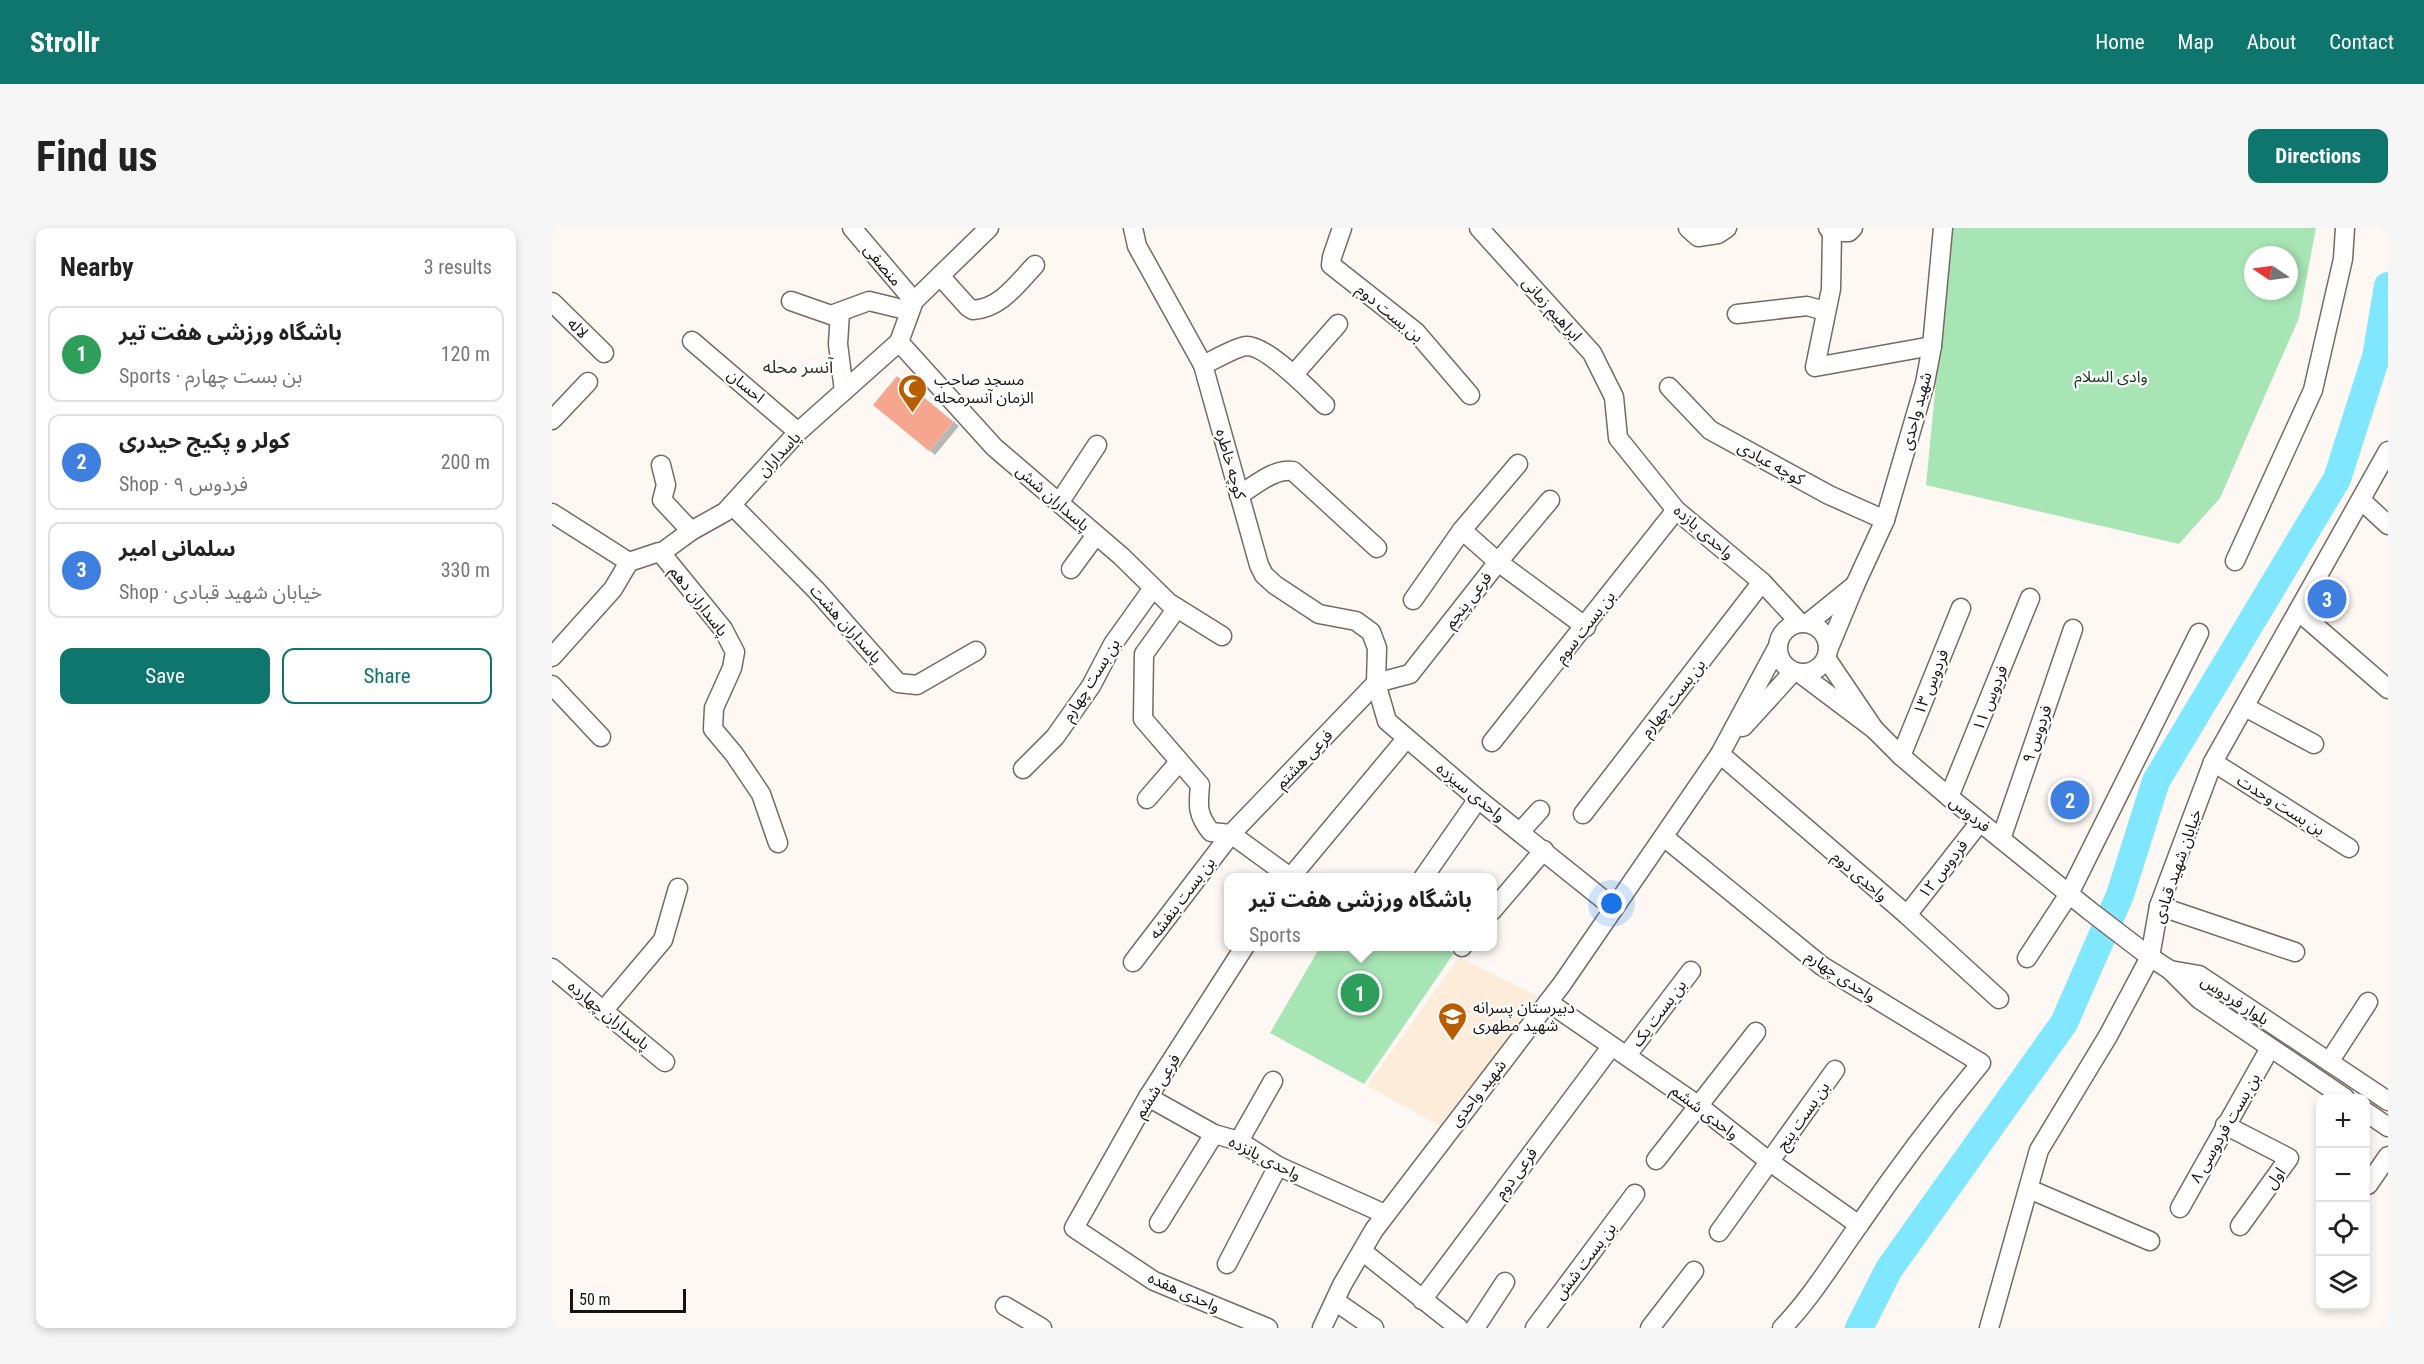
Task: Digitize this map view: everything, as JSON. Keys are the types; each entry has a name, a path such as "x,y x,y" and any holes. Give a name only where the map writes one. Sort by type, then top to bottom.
{"street":[{"name":"منصفی","path":"852,228 912,306"},
{"name":"پاسداران","path":"629,562 661,553 692,531 725,512 798,432 899,342 912,306 988,228"},
{"name":"كوچه خاطره","path":"1133,228 1137,246 1203,364 1259,565 1264,575 1319,614 1356,621 1371,632 1377,648"},
{"name":"بن بست دوم","path":"1342,228 1331,265 1416,332 1470,395"},
{"name":"ابراهیم زمانی","path":"1479,228 1592,353 1614,397"},
{"path":"1693,232 1718,234 1727,228"},
{"path":"1853,228 1849,232 1830,230 1831,290 1815,367 1932,346"},
{"name":"شهید واحدی","path":"1827,654 1885,520 1925,383 1932,346 1943,228"},
{"path":"2235,561 2313,390 2343,259 2345,228"},
{"path":"940,276 968,307 973,310 984,309 997,304 1035,265"},
{"path":"791,302 831,315 869,301 912,306"},
{"name":"لاله","path":"552,302 604,353"},
{"path":"1737,314 1807,306 1825,311"},
{"path":"840,312 838,344 844,391"},
{"path":"1294,374 1338,324"},
{"name":"احسان","path":"692,341 798,432"},
{"name":"پاسداران شش","path":"899,342 994,447 1177,608 1222,636"},
{"path":"1203,364 1245,346 1256,348 1294,374 1325,405"},
{"path":"552,420 588,382"},
{"name":"کوچه عبادی","path":"1669,387 1710,430 1829,495 1885,520"},
{"name":"واحدی یازده","path":"1614,397 1618,438 1676,510 1762,582 1804,623"},
{"path":"1059,503 1097,445"},
{"name":"خیابان شهید قبادی","path":"1989,1328 2039,1150 2108,1036 2146,954 2159,906 2214,762 2388,451"},
{"path":"1413,600 1462,530 1518,464"},
{"path":"661,465 666,485 662,500 692,531"},
{"path":"1239,495 1277,472 1293,471 1377,548"},
{"path":"2361,500 2388,525"},
{"name":"فرعی پنجم","path":"1376,683 1410,674 1498,562 1550,501"},
{"name":"پاسداران هشت","path":"732,505 816,590 898,683 917,685 976,651"},
{"name":"بن بست سوم","path":"1492,742 1586,627 1676,510"},
{"path":"552,513 629,562 613,589 552,656"},
{"path":"1462,530 1498,562 1586,627"},
{"path":"1071,569 1096,535"},
{"name":"پاسداران دهم","path":"661,553 723,629 735,652 732,668 714,708 713,729 762,794 778,843"},
{"name":"بن بست چهارم","path":"1583,814 1762,582"},
{"path":"1804,623 1855,585"},
{"name":"بن بست چهارم","path":"1023,769 1055,737 1091,686 1113,644 1153,588"},
{"name":"فردوس ۱۱","path":"1950,797 2030,598"},
{"path":"1177,608 1144,654 1143,719 1200,785 1198,808 1202,821 1211,832 1231,834 1285,873"},
{"name":"فردوس ۱۳","path":"1901,756 1961,608"},
{"path":"2298,610 2388,688"},
{"path":"1723,750 1777,648 1781,634 1793,624 1814,625 1825,635 1827,654 1874,729"},
{"name":"فردوس ۹","path":"2001,839 2073,629"},
{"path":"2027,958 2069,894 2199,633"},
{"path":"1113,644 1144,654"},
{"name":"واحدی سیزده","path":"1377,648 1376,683 1387,721 1478,799 1614,908"},
{"path":"1777,648 1781,663 1874,729"},
{"path":"1723,750 1797,673 1816,670 1827,654"},
{"name":"فرعی هشتم","path":"1231,834 1376,683"},
{"path":"552,685 601,736"},
{"path":"2245,706 2314,744"},
{"name":"فردوس","path":"1874,729 1901,756 1980,822 2091,912 2170,970"},
{"path":"1293,873 1406,739"},
{"name":"شهید واحدی","path":"1322,1328 1362,1251 1385,1214 1548,1002 1723,750"},
{"name":"واحدی دوم","path":"1723,750 2000,999"},
{"path":"1147,799 1179,762"},
{"name":"بن بست وحدت","path":"2214,762 2349,848"},
{"path":"1426,873 1478,799"},
{"path":"1520,831 1540,810"},
{"name":"فردوس ۱۲","path":"1907,915 1980,822"},
{"name":"بن بست بنفشه","path":"1133,962 1231,834"},
{"name":"واحدی چهارم","path":"1664,837 1822,966 1981,1063 1942,1110 1859,1225"},
{"path":"1497,905 1544,850"},
{"path":"603,1011 663,940 678,888"},
{"path":"2159,906 2295,952"},
{"name":"فرعی ششم","path":"1074,1228 1148,1097 1242,951"},
{"name":"پاسداران چهارده","path":"552,968 665,1062"},
{"name":"بلوار فردوس","path":"2170,970 2199,999 2339,1094"},
{"name":"بلوار فردوس","path":"2170,970 2199,975 2388,1101"},
{"name":"بن بست یک","path":"1619,1051 1691,971"},
{"name":"واحدی ششم","path":"1548,1002 1699,1106 1770,1162 1859,1225"},
{"path":"2329,1062 2368,1002"},
{"path":"1656,1160 1756,1032"},
{"name":"بن بست فردوسی ۸","path":"2180,1208 2270,1048"},
{"name":"فرعی دوم","path":"1422,1300 1619,1051"},
{"name":"بن بست پنج","path":"1770,1162 1835,1070"},
{"path":"1239,1141 1274,1081"},
{"name":"واحدی پانزده","path":"1148,1097 1214,1134 1239,1141 1278,1166 1385,1214"},
{"path":"2370,1115 2388,1127"},
{"name":"اول","path":"2225,1125 2289,1158 2240,1227"},
{"path":"1159,1223 1214,1134"},
{"path":"2370,1182 2388,1156"},
{"path":"1719,1232 1770,1162"},
{"path":"1227,1264 1278,1166"},
{"path":"2029,1189 2150,1241"},
{"name":"بن بست شش","path":"1535,1328 1635,1194"},
{"path":"1782,1328 1806,1304 1859,1225"},
{"name":"واحدی هفده","path":"1074,1228 1154,1281 1268,1328"},
{"path":"1362,1251 1459,1328"},
{"path":"1650,1328 1694,1271"},
{"path":"1475,1328 1505,1282"},
{"path":"1335,1301 1374,1328"},
{"path":"1005,1306 1042,1328"}],"shaded area":[{"name":"دبیرستان پسرانه شهید مطهری","path":"1459,957 1539,997 1442,1127 1367,1086"}],"green space":[{"name":"وادی السلام","path":"1951,228 2316,228 2299,318 2220,498 2179,544 1926,485"},
{"path":"1318,951 1450,951 1454,953 1364,1084 1270,1033"}],"building":[{"name":"مسجد صاحب الزمان آنسرمحله","path":"897,376 953,422 929,451 873,405"}],"waterway":[{"path":"1859,1328 1889,1269 2064,1023 2120,895 2156,781 2337,479 2376,357 2388,286"}],"place":[{"name":"مسجد صاحب الزمان آنسرمحله","path":"913,414"},
{"name":"سلمانی امیر","path":"2327,599"},
{"name":"کولر و پکیج حیدری","path":"2070,800"},
{"name":"باشگاه ورزشی هفت تیر","path":"1360,993"},
{"name":"دبیرستان پسرانه شهید مطهری","path":"1452,1042"}],"district":[{"name":"آنسر محله","path":"798,366"}]}
